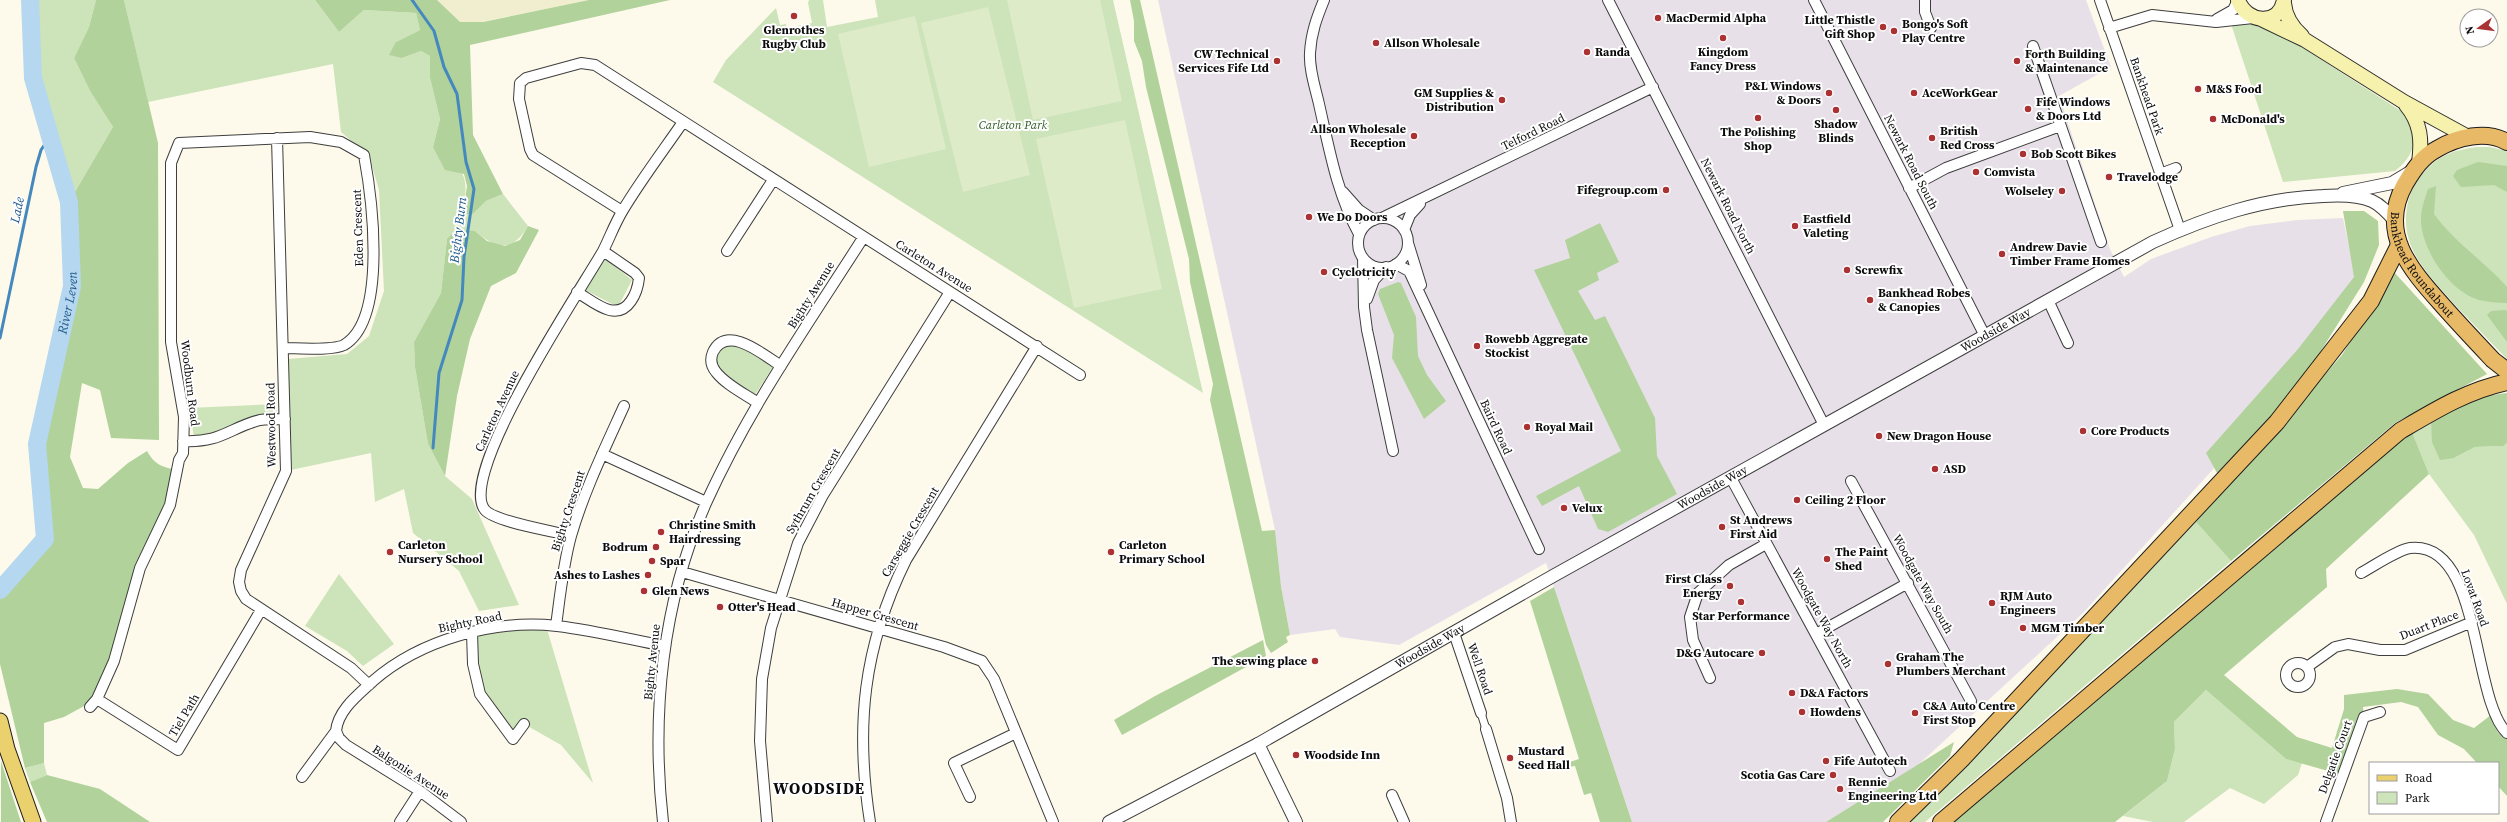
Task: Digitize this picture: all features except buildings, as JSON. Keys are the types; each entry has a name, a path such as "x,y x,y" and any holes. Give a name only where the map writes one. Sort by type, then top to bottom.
{"highway":[{"name":"Bankhead Roundabout","path":"2505,139 2468,137 2443,146 2416,167 2399,195 2395,221 2399,245 2415,274 2483,350 2507,371"},
{"path":"1898,822 1962,759 2277,422 2371,301 2399,245"},
{"path":"1941,822 2400,431 2438,409 2474,392 2507,382"}],"main road":[{"path":"2238,0 2241,8 2257,18 2305,40 2404,102 2468,137"},
{"path":"2257,18 2275,15 2284,1"},
{"path":"2284,1 2284,11 2305,40"},
{"path":"2404,102 2415,116 2419,127 2421,146 2416,167"},
{"path":"0,721 7,749 33,822"}],"street":[{"path":"1324,0 1315,22 1310,54 1328,145 1349,216 1359,234"},
{"name":"Newark Road North","path":"1608,0 1824,425"},
{"name":"Newark Road South","path":"1814,0 1985,336"},
{"path":"1924,0 1925,12 1931,28"},
{"name":"Bankhead Park","path":"2100,0 2180,230"},
{"path":"2207,22 2227,15 2233,10 2238,0"},
{"path":"2109,28 2128,20 2152,15 2207,22 2257,18"},
{"path":"2033,46 2101,242"},
{"path":"622,210 534,155 530,149 519,99 520,83 535,75 575,64 588,63 603,69 683,122"},
{"name":"Telford Road","path":"1378,219 1424,200 1653,87"},
{"name":"Carleton Avenue","path":"571,536 495,518 484,509 481,496 492,451 533,363 603,251 622,210 683,122 863,238 1037,346 1080,375"},
{"path":"1909,188 1946,168 2060,126"},
{"name":"Eden Crescent","path":"277,138 310,137 341,142 364,155 372,199 374,246 374,262 366,315 357,334 343,346 283,348"},
{"name":"Westwood Road","path":"277,138 286,471 241,570 239,582 241,591 246,598 261,610 351,668 369,685"},
{"name":"Woodburn Road","path":"90,707 97,699 114,661 140,568 170,505 179,460 183,453 184,417 171,342 171,162 179,143 277,138"},
{"name":"Woodside Way","path":"2332,196 2392,183 2416,167"},
{"path":"2160,174 2176,168"},
{"path":"727,251 773,180"},
{"path":"1340,189 1359,210 1378,219 1395,221 1404,230 1407,241 1405,254 1396,264 1386,267 1373,265 1363,258"},
{"name":"Woodside Way","path":"1109,822 1258,744 2048,300 2138,250 2180,230 2206,219 2257,204 2284,198 2332,196 2371,201 2381,206 2395,221"},
{"name":"Telford Road","path":"1404,230 1410,215 1424,200"},
{"path":"1378,219 1363,228 1359,234 1358,248 1363,258 1364,307 1367,330 1393,451"},
{"name":"Bighty Avenue","path":"663,822 658,755 664,646 682,572 706,502 758,403 863,238"},
{"name":"Baird Road","path":"1407,241 1430,316"},
{"path":"577,292 610,312 617,312 628,306 637,291 639,278 603,251"},
{"name":"Baird Road","path":"1396,264 1409,271 1539,549"},
{"path":"1364,307 1374,280 1386,267"},
{"name":"Sythrum Crescent","path":"767,822 760,760 760,709 766,652 798,543 823,495 950,292"},
{"path":"2048,300 2068,343"},
{"path":"758,403 715,372 711,360 715,349 724,341 736,340 781,366"},
{"name":"Carseggie Crescent","path":"870,822 864,771 862,721 866,677 878,628 889,595 906,560 1037,346"},
{"name":"Bighty Crescent","path":"556,626 562,576 571,536 602,454 624,406"},
{"path":"183,441 203,442 260,420 285,419"},
{"path":"602,454 706,502"},
{"name":"Woodgate Way North","path":"1731,478 1890,771"},
{"name":"Woodgate Way South","path":"1851,481 1971,700"},
{"path":"1710,678 1693,640 1690,617 1698,593 1728,565 1766,544"},
{"name":"Lovat Road","path":"2361,573 2408,548 2422,548 2433,552 2446,563 2454,573 2472,622 2496,717 2507,733"},
{"name":"Happer Crescent","path":"682,572 878,628 982,661 990,670 1054,822"},
{"path":"1816,634 1908,583"},
{"name":"Tiel Path","path":"97,699 178,750 261,610"},
{"name":"Duart Place","path":"2307,667 2335,647 2348,644 2380,650 2405,650 2472,622"},
{"name":"Bighty Road","path":"302,777 336,731 341,715 353,699 404,657 440,641 472,633 508,627 556,626 664,646"},
{"path":"472,633 473,664 480,694 514,739 524,724"},
{"name":"Well Road","path":"1454,633 1481,713"},
{"name":"Delgatie Court","path":"2326,822 2364,717 2380,712"},
{"path":"1481,713 1507,798 1511,822"},
{"name":"Balgonie Avenue","path":"336,731 339,738 346,745 420,791 461,822"},
{"path":"970,797 954,763 1016,733"},
{"path":"1258,744 1296,822"},
{"path":"400,822 420,791"},
{"path":"1392,795 1404,822"}],"shaded area":[{"path":"437,0 589,0 482,22 460,23"},
{"path":"1158,0 2086,0 2111,67 2059,96 2110,249 2124,277 2151,259 2211,237 2250,226 2297,220 2343,218 2355,277 2254,424 2084,612 1917,766 1826,822 1632,822 1546,563 1399,645 1340,637 1335,629 1290,635 1281,586 1275,530"}],"green space":[{"path":"30,0 96,0 89,27 74,58 90,91 113,127 69,202 33,78"},
{"path":"96,0 124,0 158,143 159,440 111,438 100,390 82,383 70,457 83,488 98,489 128,463 147,451 159,465 177,470 97,699 64,717 44,723 44,763 25,768 0,664 0,590 45,539 37,444 72,286 69,202 113,127 90,91 74,58 89,27"},
{"path":"124,0 315,0 339,32 364,10 416,13 420,30 396,42 402,58 421,51 430,56 430,78 440,119 433,147 463,174 465,181 465,200 463,214 473,214 486,201 503,194 528,226 516,240 510,244 504,245 497,245 490,242 475,231 447,239 441,293 414,342 415,367 428,444 445,476 472,499 519,605 479,611 459,571 413,533 404,489 375,502 371,453 286,471 285,402 288,359 347,354 369,336 384,291 379,190 369,156 341,132 333,64 148,102"},
{"path":"315,0 437,0 460,22 483,22 589,0 670,0 470,45 473,135 503,194 486,201 473,214 463,214 467,186 464,174 445,170 433,147 440,119 430,78 430,56 421,51 402,58 389,55 396,42 420,30 416,13 364,10 339,32"},
{"name":"Carleton Park","path":"809,0 823,0 827,27 878,17 875,0 1113,0 1203,393 713,82 726,60 776,8 780,25 786,24 787,28 812,23 808,3"},
{"path":"1007,0 1100,0 1122,101 1033,120"},
{"path":"1130,0 1140,0 1262,531 1275,530 1281,586 1290,635 1286,637 1288,642 1271,653 1266,645 1210,400 1213,384 1190,282 1189,259 1146,87 1142,61 1134,41 1134,21"},
{"path":"988,7 1030,175 963,192 921,23"},
{"path":"915,16 946,149 869,167 838,34"},
{"path":"2247,23 2283,35 2404,113 2411,130 2413,144 2408,157 2403,164 2395,171 2283,182 2231,24"},
{"path":"1125,120 1162,289 1074,308 1036,139"},
{"path":"2477,147 2490,147 2507,151 2507,359 2454,304 2426,272 2412,249 2406,222 2407,207 2411,193 2418,179 2425,171 2444,156 2459,150"},
{"path":"2478,162 2507,166 2507,192 2494,185 2461,187 2453,176 2457,170"},
{"path":"2436,186 2434,214 2460,243 2507,287 2507,303 2482,301 2468,295 2457,288 2447,278 2431,255 2422,231 2421,215 2428,189"},
{"path":"2343,211 2364,211 2378,221 2379,245 2364,282 2314,362 2271,419 2217,473 2206,453 2298,349 2354,277"},
{"path":"1600,223 1619,262 1597,273 1599,280 1578,291 1595,320 1605,316 1655,418 1657,456 1677,494 1608,532 1598,529 1579,486 1542,506 1536,496 1621,451 1534,270 1570,258 1565,240"},
{"path":"528,226 539,230 516,273 491,286 470,339 457,396 445,476 428,444 415,367 414,342 441,293 447,239 456,230 475,231 487,241 505,246 520,240"},
{"path":"603,257 632,280 618,307 583,289"},
{"path":"2394,272 2487,374 2395,423 2231,561 2196,522 2342,355"},
{"path":"1398,282 1401,283 1416,317 1418,356 1427,375 1446,401 1424,419 1392,358 1394,335 1378,294 1380,289"},
{"path":"2491,311 2507,311 2507,342 2487,315"},
{"path":"737,343 774,365 755,395 725,375 717,365 717,355 723,347"},
{"path":"2507,393 2507,443 2503,446 2475,447 2454,458 2440,460 2432,442 2431,419 2476,397"},
{"path":"276,404 277,412 273,415 213,436 194,437 189,408"},
{"path":"2431,419 2454,458 2475,447 2502,446 2507,443 2507,604 2474,535 2429,474 2412,432"},
{"path":"2412,432 2429,474 2326,569 2327,587 2224,675 2297,737 2332,748 2344,709 2344,695 2397,689 2428,694 2453,720 2474,728 2491,715 2498,733 2507,736 2507,796 2499,787 2499,762 2476,762 2464,749 2438,735 2418,707 2401,702 2363,707 2364,717 2342,775 2286,759 2206,690 2174,722 2175,749 2167,781 2115,822 1951,822 2184,626 2356,475"},
{"path":"2196,522 2231,561 1925,822 1905,822"},
{"path":"339,574 394,644 363,666 347,651 305,626"},
{"path":"1554,587 1632,822 1600,822 1591,793 1584,795 1575,766 1568,767 1567,763 1579,759 1530,601"},
{"path":"546,626 593,783 561,745 524,724 513,739 480,694 472,633"},
{"path":"1263,640 1266,656 1122,735 1114,720 1155,696"},
{"path":"2206,690 2286,759 2302,763 2298,775 2264,804 2230,788 2184,822 2153,822 2123,816 2167,781 2175,749 2174,722"},
{"path":"1954,742 1950,756 1883,822 1826,822"},
{"path":"1,761 19,816 21,822 1,822"},
{"path":"44,763 47,775 30,782 25,768"},
{"path":"47,775 100,789 150,822 47,822 30,782"}],"waterway":[{"name":"River Leven","path":"0,590 45,539 37,444 72,286 69,202 33,78 30,0"},
{"name":"Bighty Burn","path":"412,0 434,31 444,67 457,94 466,162 474,189 464,257 462,300 439,373 433,448"},
{"name":"Lade","path":"0,338 36,167 41,150 51,135"}],"place":[{"name":"Glenrothes Rugby Club","path":"794,16"},
{"name":"MacDermid Alpha","path":"1658,18"},
{"name":"Little Thistle Gift Shop","path":"1883,27"},
{"name":"Bongo's Soft Play Centre","path":"1894,31"},
{"name":"Kingdom Fancy Dress","path":"1723,38"},
{"name":"Allson Wholesale","path":"1376,43"},
{"name":"Randa","path":"1587,52"},
{"name":"CW Technical Services Fife Ltd","path":"1277,61"},
{"name":"Forth Building & Maintenance","path":"2017,61"},
{"name":"M&S Food","path":"2198,89"},
{"name":"P&L Windows & Doors","path":"1829,93"},
{"name":"AceWorkGear","path":"1914,93"},
{"name":"GM Supplies & Distribution","path":"1502,100"},
{"name":"Fife Windows & Doors Ltd","path":"2028,109"},
{"name":"Shadow Blinds","path":"1836,110"},
{"name":"The Polishing Shop","path":"1758,118"},
{"name":"McDonald's","path":"2213,119"},
{"name":"Allson Wholesale Reception","path":"1414,136"},
{"name":"British Red Cross","path":"1932,138"},
{"name":"Bob Scott Bikes","path":"2023,154"},
{"name":"Comvista","path":"1976,172"},
{"name":"Travelodge","path":"2109,177"},
{"name":"Fifegroup.com","path":"1666,190"},
{"name":"Wolseley","path":"2062,191"},
{"name":"We Do Doors","path":"1309,217"},
{"name":"Eastfield Valeting","path":"1795,226"},
{"name":"Andrew Davie Timber Frame Homes","path":"2002,254"},
{"name":"Screwfix","path":"1847,270"},
{"name":"Cyclotricity","path":"1324,272"},
{"name":"Bankhead Robes & Canopies","path":"1870,300"},
{"name":"Rowebb Aggregate Stockist","path":"1477,346"},
{"name":"Royal Mail","path":"1527,427"},
{"name":"Core Products","path":"2083,431"},
{"name":"New Dragon House","path":"1879,436"},
{"name":"ASD","path":"1935,469"},
{"name":"Ceiling 2 Floor","path":"1797,500"},
{"name":"Velux","path":"1564,508"},
{"name":"St Andrews First Aid","path":"1722,527"},
{"name":"Christine Smith Hairdressing","path":"661,532"},
{"name":"Bodrum","path":"656,547"},
{"name":"Carleton Nursery School","path":"390,552"},
{"name":"Carleton Primary School","path":"1111,552"},
{"name":"The Paint Shed","path":"1827,559"},
{"name":"Spar","path":"652,561"},
{"name":"Ashes to Lashes","path":"648,575"},
{"name":"First Class Energy","path":"1730,586"},
{"name":"Glen News","path":"644,591"},
{"name":"Star Performance","path":"1741,602"},
{"name":"RJM Auto Engineers","path":"1992,603"},
{"name":"Otter's Head","path":"720,607"},
{"name":"MGM Timber","path":"2023,628"},
{"name":"D&G Autocare","path":"1762,653"},
{"name":"The sewing place","path":"1315,661"},
{"name":"Graham The Plumbers Merchant","path":"1888,664"},
{"name":"D&A Factors","path":"1792,693"},
{"name":"Howdens","path":"1802,712"},
{"name":"C&A Auto Centre First Stop","path":"1915,713"},
{"name":"Woodside Inn","path":"1296,755"},
{"name":"Mustard Seed Hall","path":"1510,758"},
{"name":"Fife Autotech","path":"1826,761"},
{"name":"Scotia Gas Care","path":"1833,775"},
{"name":"Rennie Engineering Ltd","path":"1840,789"}],"district":[{"name":"WOODSIDE","path":"819,788"}]}
